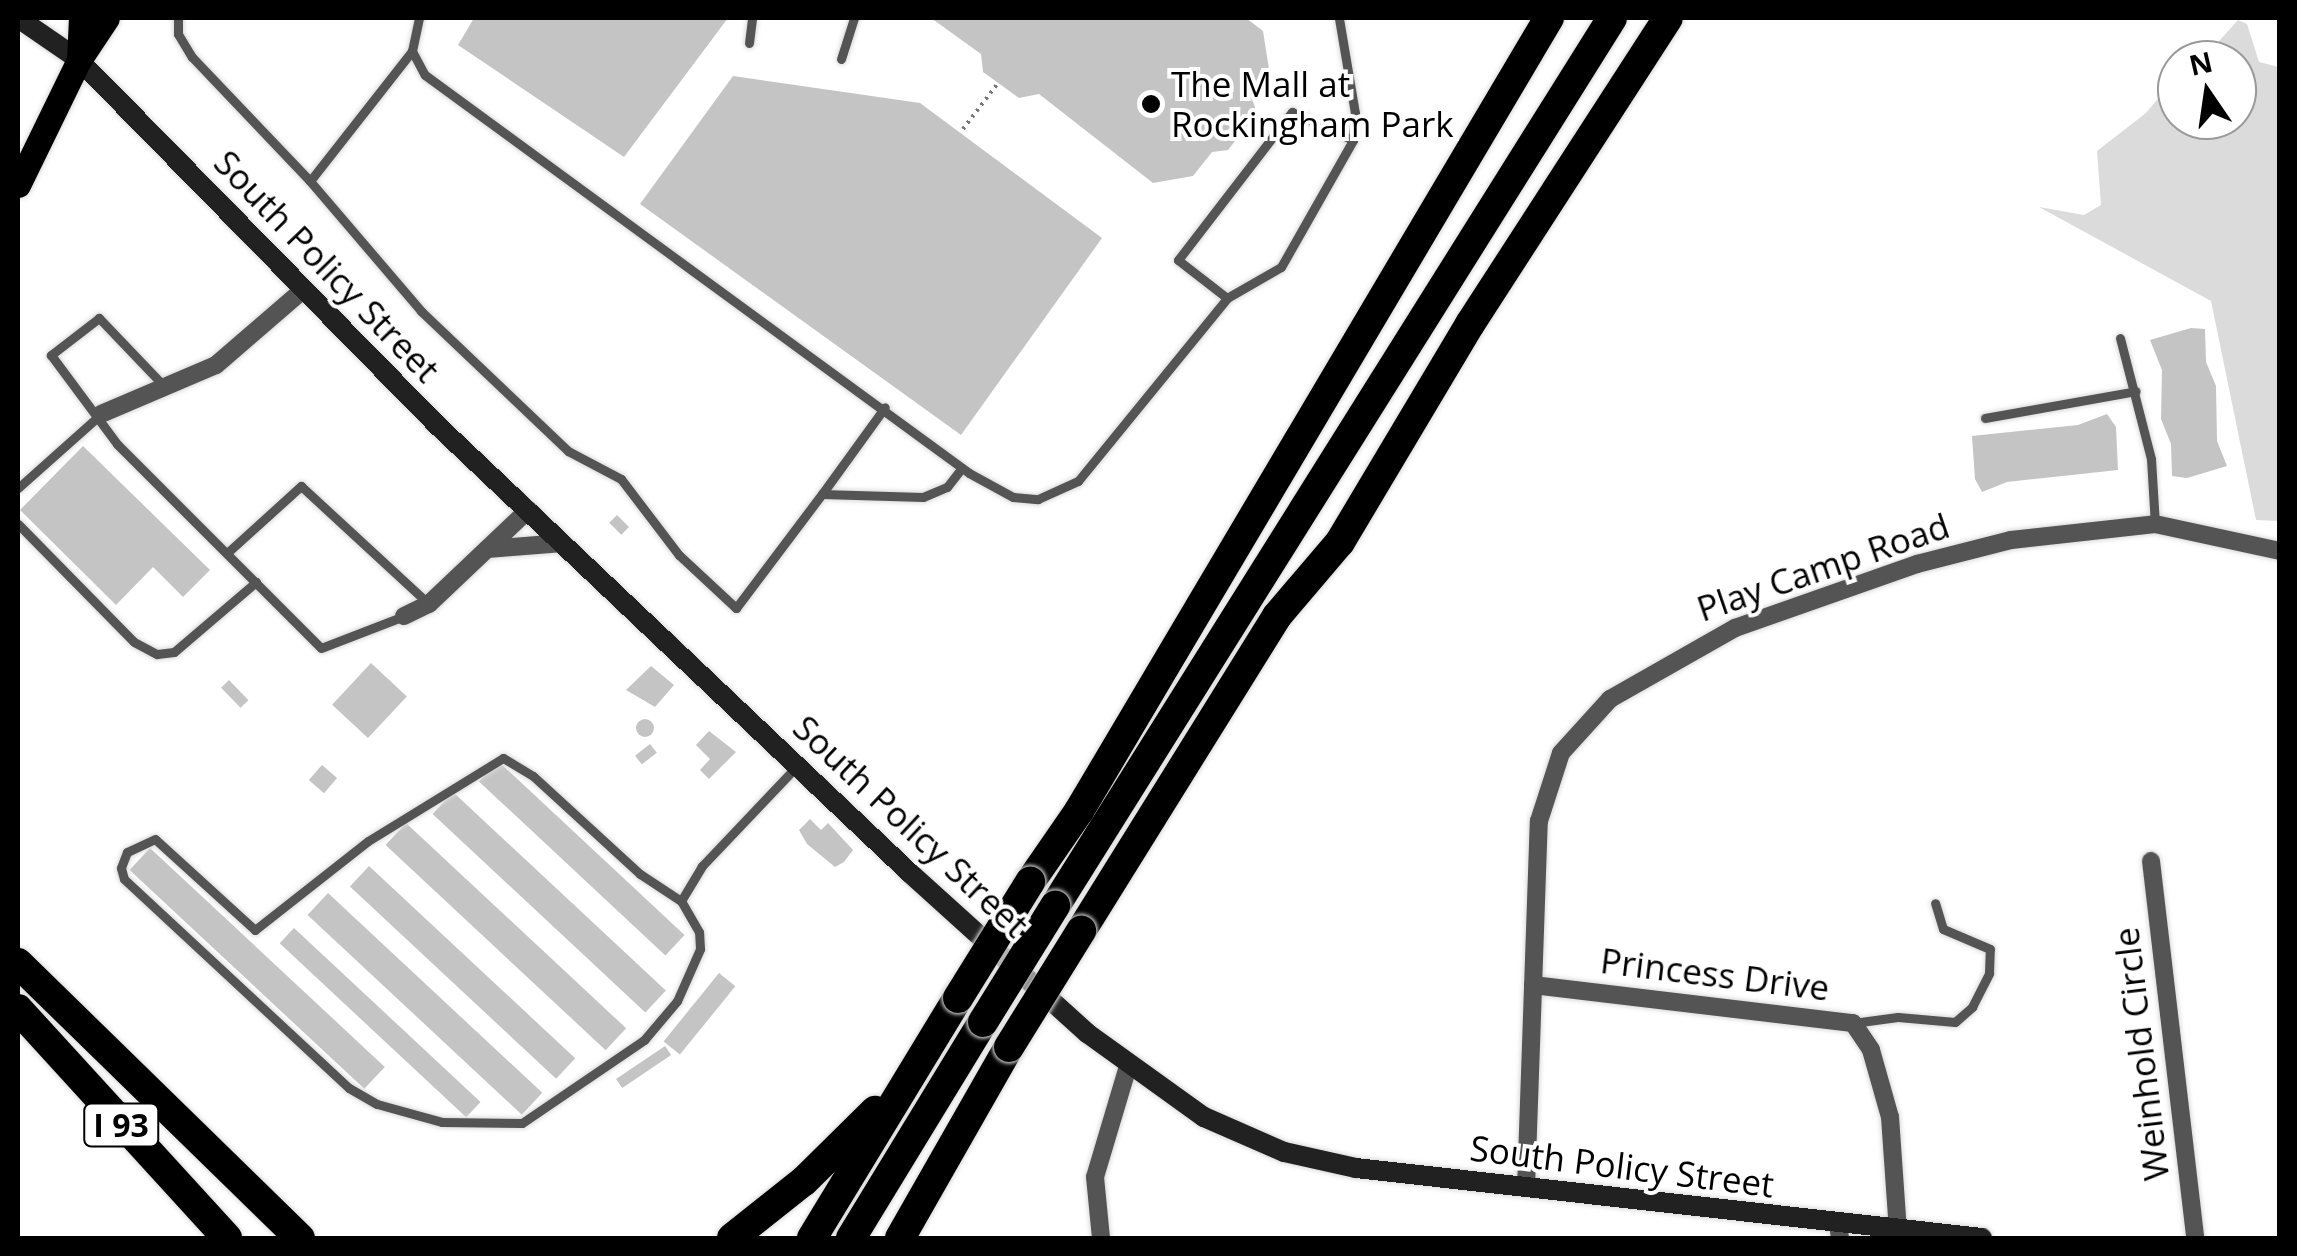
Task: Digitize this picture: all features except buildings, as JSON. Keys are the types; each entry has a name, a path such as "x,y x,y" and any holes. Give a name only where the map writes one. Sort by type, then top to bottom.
{"highway":[{"path":"812,1238 1030,882 1080,810 1549,18"},
{"path":"851,1238 1612,18"},
{"path":"900,1238 1009,1047 1277,616 1340,542 1470,324 1668,18"},
{"path":"1277,616 1332,472"},
{"path":"18,962 300,1238"},
{"name":"I 93","path":"18,1010 227,1238"},
{"path":"732,1238 804,1181 909,1078"}],"main road":[{"path":"79,60 81,18"},
{"path":"18,185 79,60 107,18"}],"street":[{"name":"South Policy Street","path":"18,18 79,60 302,290 797,766 1128,1066 1204,1117 1284,1152 1839,1231 1898,1230 1982,1238"},
{"path":"101,414 237,351 302,290"},
{"path":"404,616 428,604 528,510"},
{"name":"Play Camp Road","path":"1526,1188 1543,798 1561,753 1610,700 1736,628 1918,564 2011,540 2154,524 2280,551"},
{"path":"487,549 563,543"},
{"name":"Weinhold Circle","path":"2151,861 2195,1238"},
{"name":"Princess Drive","path":"1533,985 1853,1023 1871,1050 1890,1117 1898,1230"},
{"path":"1101,1238 1095,1177 1128,1066"}],"lane":[{"path":"178,18 178,34 192,58 310,181 441,333 568,451 621,480 678,555 736,608 885,406"},
{"path":"310,181 412,51 419,18"},
{"path":"749,43 752,18"},
{"path":"841,59 854,18"},
{"path":"412,51 425,75 463,105 885,406 962,468 1014,496 1038,499 1078,481 1227,298 1282,267 1352,140 1355,113 1339,18"},
{"path":"1227,298 1178,260 1292,112 1352,140"},
{"path":"163,384 99,318 52,355 101,414 118,444 321,648 404,616"},
{"path":"2120,338 2151,458 2154,524"},
{"path":"1985,418 2136,391"},
{"path":"18,488 101,414"},
{"path":"822,494 922,497 947,487 962,468"},
{"path":"226,552 290,489 301,486 428,604"},
{"path":"18,524 134,642 157,654 174,652 256,582"},
{"path":"503,758 533,776 640,874 681,901 699,932 696,971 644,1040 546,1112 522,1122 480,1126 377,1104 350,1088 124,879 121,868 127,852 155,839 255,930 368,841 503,758"},
{"path":"681,901 702,866 797,766"},
{"path":"1853,1023 1898,1016 1955,1022 1972,1007 1989,973 1990,949 1942,929 1935,903"}],"path":[{"path":"964,128 998,83"}],"shaded area":[{"path":"2238,20 2247,24 2252,40 2220,40"},
{"path":"2257,56 2259,62 2279,67 2279,521 2256,520 2211,301 2039,207 2084,215 2101,205 2097,151 2157,100 2157,140 2257,140"}],"place":[{"name":"The Mall at Rockingham Park","path":"1151,104"}]}
